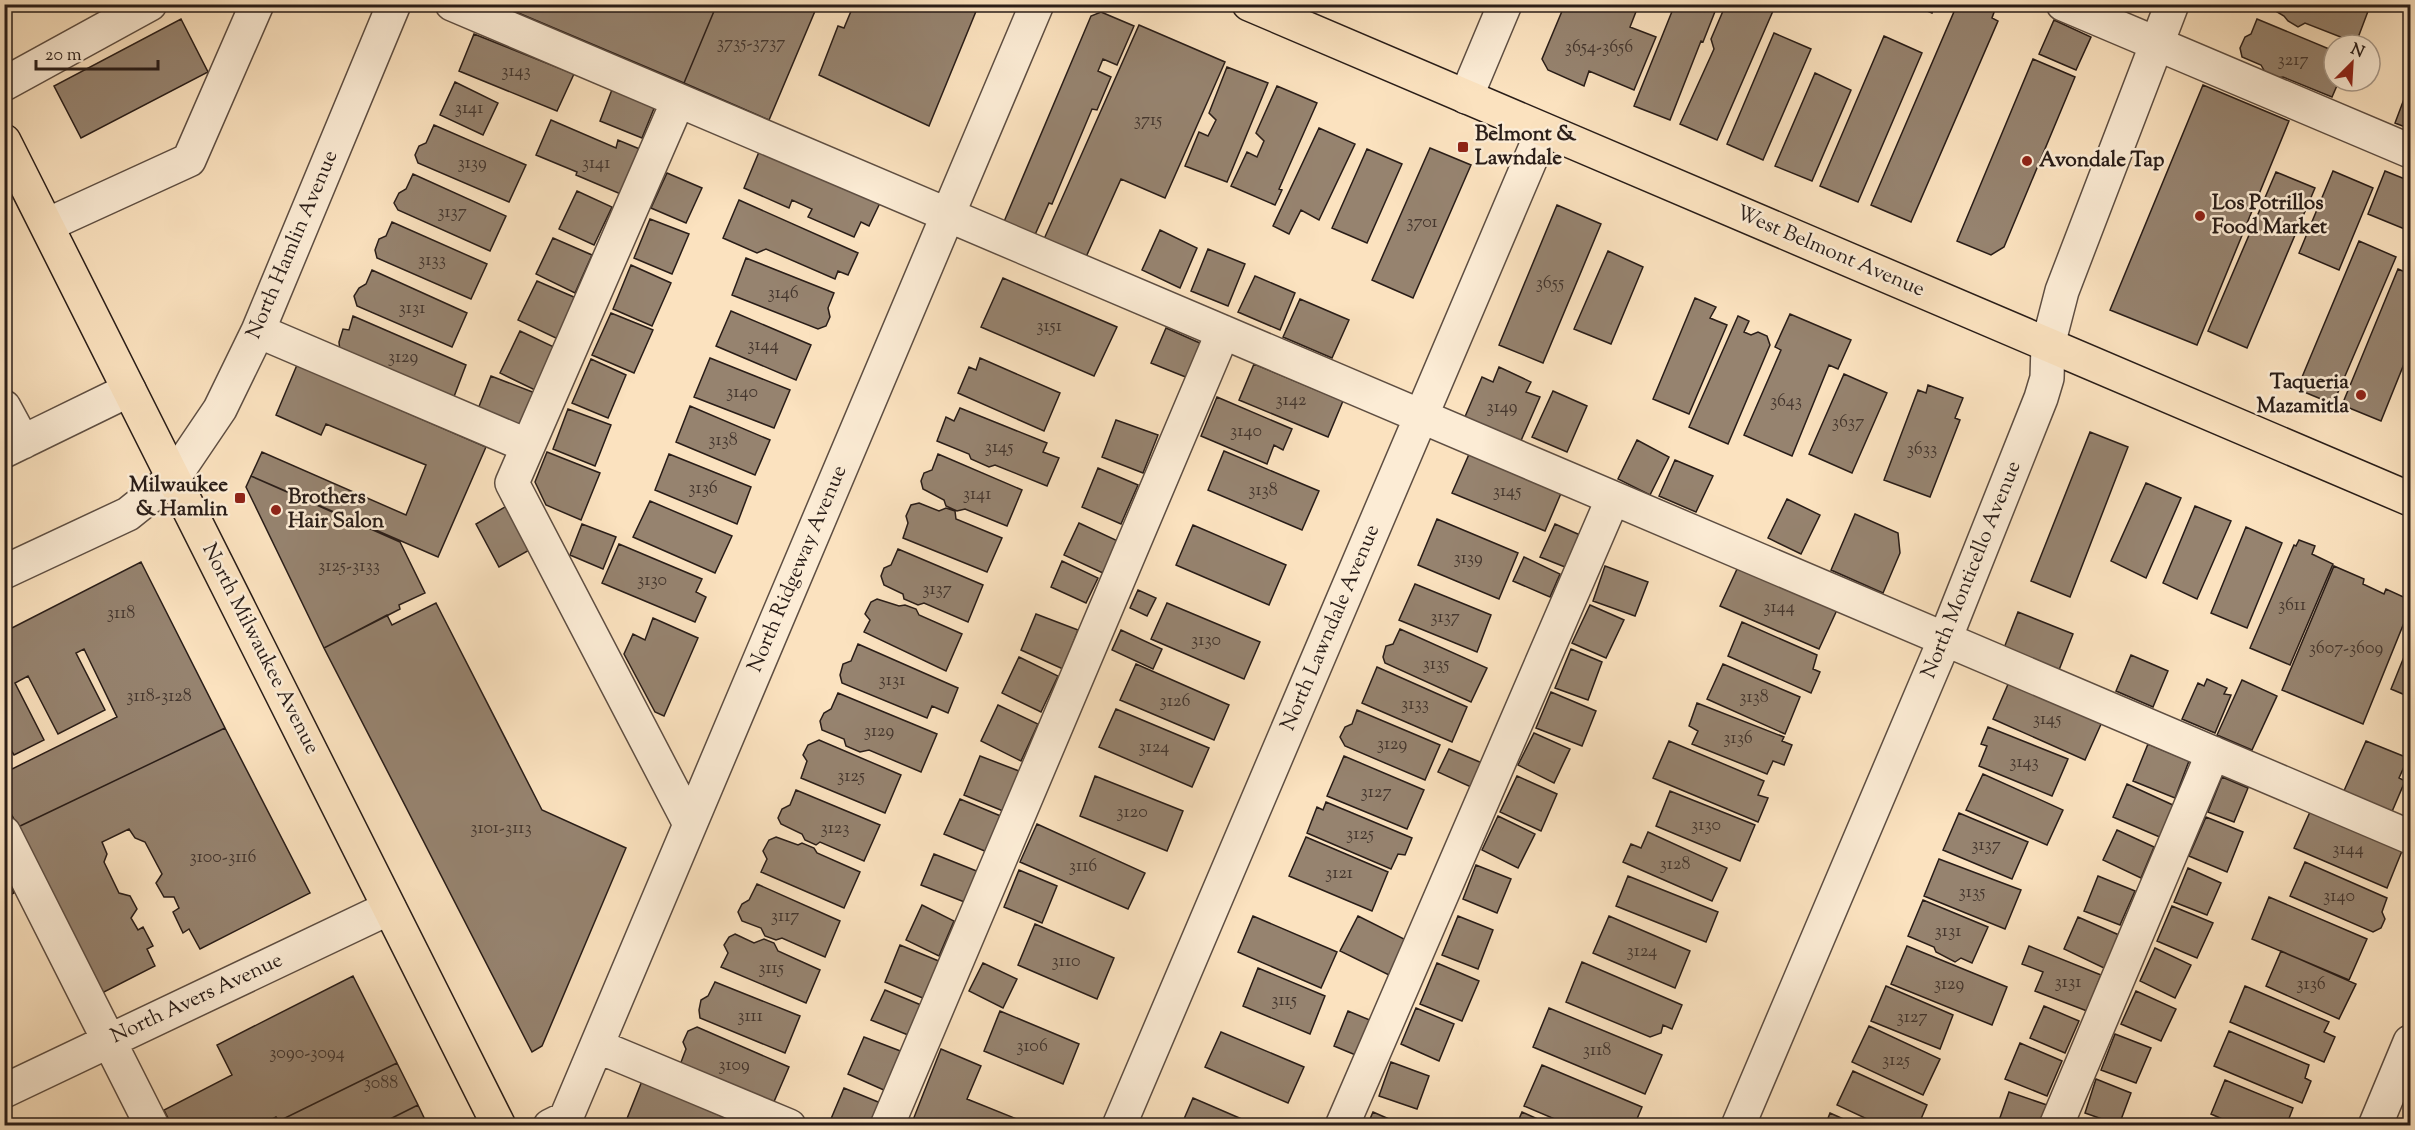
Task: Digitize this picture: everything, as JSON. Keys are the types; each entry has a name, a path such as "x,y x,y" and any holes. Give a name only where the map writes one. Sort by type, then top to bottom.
{"main road":[{"name":"West Belmont Avenue","path":"1249,4 2410,498"},
{"name":"North Milwaukee Avenue","path":"4,141 499,1125"}],"street":[{"path":"4,84 150,4"},
{"path":"47,225 189,160 257,4"},
{"name":"North Hamlin Avenue","path":"4,572 128,514 174,477 220,409 258,331 394,4"},
{"path":"452,4 2410,837"},
{"name":"North Ridgeway Avenue","path":"550,1125 566,1119 1037,4"},
{"path":"1466,97 1505,4"},
{"path":"2063,4 2410,151"},
{"name":"North Monticello Avenue","path":"1738,1125 1945,639 2041,398 2047,378 2048,345 2062,291 2172,4"},
{"path":"678,101 512,483 690,824"},
{"name":"North Lawndale Avenue","path":"1119,1125 1543,130"},
{"path":"258,331 528,446"},
{"path":"887,1125 1223,332"},
{"path":"4,407 14,446 129,390"},
{"path":"1342,1125 1613,498"},
{"path":"2056,1125 2213,753"},
{"path":"4,833 152,1125"},
{"name":"North Avers Avenue","path":"4,1091 389,908"},
{"path":"2375,1125 2410,1042"},
{"path":"597,1046 789,1125"}],"building":[{"path":"505,4 717,4 684,83 504,7"},
{"path":"717,4 818,4 769,120 684,83"},
{"path":"854,4 979,4 929,126 819,75 838,26 844,28"},
{"path":"1565,4 1639,4 1630,27 1656,37 1634,90 1589,71 1584,86 1548,70 1542,59"},
{"path":"1675,4 1718,4 1670,120 1634,106"},
{"path":"1726,4 1776,4 1717,140 1680,124 1714,49 1711,39"},
{"path":"1910,4 1935,4 1932,13"},
{"path":"1950,4 1997,4 1992,18 1998,21 1911,222 1871,205 1956,7"},
{"path":"2264,4 2365,4 2370,6 2360,33 2330,33 2305,23 2298,27"},
{"path":"1101,12 1134,26 1117,65 1103,59 1098,71 1111,77 1097,110 1092,109 1052,204 1049,203 1034,237 1003,224 1091,16"},
{"path":"181,19 208,72 81,138 54,86"},
{"path":"2257,19 2322,46 2322,93 2283,77 2277,78 2265,72 2261,65 2242,57 2240,48 2245,37 2251,34"},
{"path":"2054,20 2091,37 2076,70 2039,54"},
{"path":"1139,25 1225,62 1165,198 1121,179 1086,257 1044,239"},
{"path":"1774,33 1811,49 1763,160 1727,144"},
{"path":"474,34 574,74 557,111 459,71"},
{"path":"1884,36 1922,53 1858,202 1820,186"},
{"path":"2033,59 2075,77 2004,247 1991,255 1957,241"},
{"path":"1227,67 1268,83 1227,182 1185,166 1199,132 1208,136 1216,120 1209,113"},
{"path":"1815,73 1851,90 1812,181 1775,166"},
{"path":"455,82 498,103 483,135 440,115"},
{"path":"2410,83 2410,129 2395,123"},
{"name":"Los Potrillos Food Market","path":"2203,85 2289,121 2197,345 2110,310"},
{"path":"1277,86 1317,103 1279,189 1282,190 1275,205 1231,186 1247,152 1257,157 1264,141 1256,133"},
{"path":"613,87 655,106 642,138 600,121"},
{"path":"2322,93 2334,93 2332,97"},
{"path":"551,120 616,148 618,140 642,150 623,195 536,155"},
{"path":"434,125 526,165 509,202 418,163 415,155 419,146 426,143"},
{"path":"1319,128 1355,144 1319,220 1301,210 1289,234 1273,226"},
{"path":"1430,148 1471,165 1413,298 1372,280"},
{"path":"1367,149 1402,164 1367,243 1332,228"},
{"path":"759,152 880,203 869,226 861,222 854,237 808,217 812,209 792,200 789,208 744,188"},
{"path":"2333,171 2373,188 2339,270 2299,253"},
{"path":"2385,171 2410,181 2410,221 2407,230 2368,214"},
{"path":"2276,172 2315,188 2247,348 2208,331"},
{"path":"667,173 702,188 686,223 651,208"},
{"path":"413,174 506,216 490,251 398,210 394,203 399,193 406,189"},
{"path":"577,191 612,207 594,245 559,229"},
{"path":"739,200 858,253 848,275 838,271 835,279 766,249 757,253 723,238"},
{"path":"1557,205 1601,224 1543,363 1499,345"},
{"path":"650,219 689,234 672,274 634,258"},
{"path":"392,222 487,264 471,299 377,258 375,250 379,239 386,236"},
{"path":"1160,230 1197,248 1180,288 1142,270"},
{"path":"553,238 592,255 575,293 536,274"},
{"path":"2359,241 2396,257 2333,404 2297,389"},
{"path":"1208,249 1245,264 1228,306 1191,291"},
{"path":"1608,251 1643,267 1611,344 1574,329"},
{"path":"746,258 834,293 828,308 830,317 826,326 818,329 732,295"},
{"path":"631,265 671,283 652,326 613,309"},
{"path":"2398,269 2410,274 2410,349 2381,421 2342,405"},
{"path":"372,270 467,313 452,347 357,306 354,296 359,288 366,284"},
{"path":"1255,276 1295,293 1280,330 1238,312"},
{"path":"1003,278 1117,327 1094,376 981,327"},
{"path":"537,281 576,298 558,339 518,320"},
{"path":"1695,298 1716,307 1710,318 1727,325 1689,414 1653,399"},
{"path":"1300,299 1349,320 1332,358 1283,337"},
{"path":"731,311 811,345 796,380 716,346"},
{"path":"611,313 653,330 634,373 592,355"},
{"path":"1790,314 1851,340 1838,369 1829,365 1792,456 1744,435 1781,350 1775,347"},
{"path":"353,316 466,365 452,402 340,352 339,342 343,329 349,330"},
{"path":"1738,316 1749,321 1744,332 1751,335 1758,332 1767,336 1770,345 1728,444 1689,427"},
{"path":"1166,328 1202,344 1188,378 1151,363"},
{"path":"520,331 556,348 535,390 500,373"},
{"path":"710,358 790,390 774,428 694,397"},
{"path":"980,358 1060,393 1044,431 958,393 969,367 976,370"},
{"path":"591,359 626,375 608,418 572,403"},
{"path":"1254,364 1343,401 1328,437 1239,400"},
{"path":"297,365 486,447 438,557 251,476 262,452 406,515 426,465 326,424 321,435 276,415"},
{"path":"1499,367 1531,382 1526,392 1540,397 1520,443 1464,419 1482,377 1493,382"},
{"path":"1844,374 1887,393 1852,473 1809,454"},
{"path":"491,376 535,393 519,432 476,414"},
{"path":"1928,385 1963,398 1955,418 1960,420 1930,497 1884,480 1918,390 1926,393"},
{"path":"1553,391 1587,406 1567,452 1532,437"},
{"path":"1217,397 1292,429 1283,450 1274,445 1267,464 1201,436"},
{"path":"690,406 770,440 755,475 676,442"},
{"path":"960,408 1047,443 1043,452 1059,458 1047,486 995,465 989,467 971,459 969,454 937,441 946,417 954,421"},
{"path":"568,409 611,425 595,466 553,449"},
{"path":"1116,420 1158,435 1143,473 1102,457"},
{"path":"2090,432 2128,447 2070,597 2031,581"},
{"path":"1637,440 1669,457 1650,495 1618,479"},
{"path":"1224,451 1319,491 1302,530 1208,490"},
{"path":"547,452 600,473 581,520 546,505 535,482"},
{"path":"1470,452 1562,491 1545,531 1452,493"},
{"path":"669,454 751,487 737,524 655,490"},
{"path":"938,454 1022,490 1007,526 965,509 957,511 946,506 944,500 923,489 921,481 924,473 932,470"},
{"path":"1675,460 1713,476 1696,512 1659,496"},
{"path":"1098,468 1138,485 1121,524 1082,507"},
{"path":"251,476 400,542 425,593 399,605 400,609 324,648 246,487"},
{"path":"2146,483 2181,498 2146,578 2111,561"},
{"path":"1787,499 1820,515 1801,554 1768,538"},
{"path":"650,501 732,536 715,573 633,537"},
{"path":"919,503 939,511 946,508 955,511 956,519 1002,538 987,572 903,538 908,523 906,516 911,505"},
{"path":"510,504 533,548 499,567 476,524"},
{"path":"2195,506 2231,521 2197,599 2163,583"},
{"path":"1855,514 1898,533 1900,553 1883,593 1831,570"},
{"path":"1437,519 1518,553 1499,599 1418,565"},
{"path":"1079,523 1120,542 1105,574 1064,555"},
{"path":"582,524 616,537 603,569 570,555"},
{"path":"1555,524 1580,535 1565,567 1540,557"},
{"path":"1193,525 1286,565 1269,605 1176,565"},
{"path":"2246,527 2282,543 2247,628 2211,613"},
{"path":"2299,540 2315,546 2312,554 2333,564 2290,665 2250,648 2294,545 2296,546"},
{"path":"619,544 702,579 696,592 706,597 695,622 602,583"},
{"path":"898,549 983,585 968,622 924,603 918,605 904,599 903,594 884,585 881,576 884,568 891,565"},
{"path":"1524,557 1560,574 1550,597 1513,581"},
{"path":"1062,561 1098,578 1086,603 1051,587"},
{"path":"141,562 225,728 18,827 4,800 4,773 117,717 84,649 76,653 105,710 58,734 28,676 15,683 44,740 14,755 11,750 4,753 4,632"},
{"path":"1605,566 1648,582 1635,616 1593,601"},
{"path":"2334,566 2364,579 2363,584 2384,594 2386,589 2410,600 2410,608 2363,724 2282,690"},
{"path":"1738,567 1837,610 1819,649 1720,606"},
{"path":"1415,584 1491,615 1477,652 1399,620"},
{"path":"1138,590 1156,598 1147,616 1130,608"},
{"path":"877,599 916,609 919,615 962,634 946,671 864,632 870,620 865,614 871,602"},
{"path":"436,603 542,810 626,848 542,1046 532,1052 324,648 387,615 392,625"},
{"path":"1167,603 1260,642 1244,679 1151,639"},
{"path":"1590,605 1624,620 1606,658 1572,643"},
{"path":"2018,612 2073,634 2059,670 2004,648"},
{"path":"1036,614 1078,630 1063,669 1021,650"},
{"path":"653,618 698,638 664,716 655,712 624,654 633,634 645,640"},
{"path":"1742,622 1817,655 1813,669 1820,672 1811,693 1728,656"},
{"path":"1400,629 1487,668 1471,702 1385,663 1383,657 1386,646 1393,644"},
{"path":"1121,630 1162,649 1153,669 1112,650"},
{"path":"2410,642 2410,697 2391,689"},
{"path":"858,644 958,688 948,713 932,706 927,718 842,683 840,675 843,664 851,661"},
{"path":"1571,649 1602,662 1588,700 1555,688"},
{"path":"2131,655 2168,671 2153,707 2116,691"},
{"path":"1019,657 1058,676 1041,712 1002,693"},
{"path":"1136,664 1229,705 1214,740 1120,700"},
{"path":"1723,664 1800,697 1785,734 1707,699"},
{"path":"1377,667 1467,707 1452,742 1362,703"},
{"path":"2207,679 2227,688 2224,694 2231,695 2215,733 2182,719 2198,683 2204,686"},
{"path":"2242,680 2277,696 2252,750 2217,735"},
{"path":"2009,682 2102,722 2085,760 1993,719"},
{"path":"1551,692 1596,711 1582,746 1536,728"},
{"path":"838,693 937,734 921,772 869,750 860,752 846,746 844,739 822,730 820,721 824,713 831,709"},
{"path":"1697,703 1784,737 1782,741 1792,745 1784,765 1773,761 1767,774 1692,744 1698,731 1689,726"},
{"path":"998,705 1038,724 1021,761 981,741"},
{"path":"1116,709 1209,748 1192,787 1099,747"},
{"path":"1357,710 1440,745 1425,780 1345,746 1340,737 1345,727 1352,724"},
{"path":"1988,727 2068,759 2052,796 1979,766 1987,746 1981,744"},
{"path":"225,728 310,893 200,949 189,929 183,933 173,912 179,908 174,897 164,897 156,883 162,874 145,842 135,838 129,829 102,842 107,854 104,862 119,893 130,896 137,909 131,918 138,930 143,927 153,946 147,949 155,966 102,993 18,827"},
{"path":"1534,733 1570,749 1554,783 1518,765"},
{"path":"819,740 901,775 885,813 801,778 807,761 803,755 808,745"},
{"path":"1669,741 1764,781 1758,795 1768,798 1758,822 1653,778"},
{"path":"2366,741 2408,758 2399,778 2405,781 2391,814 2343,793"},
{"path":"2148,744 2189,761 2175,798 2133,781"},
{"path":"1449,749 1482,763 1471,787 1438,772"},
{"path":"980,756 1019,771 1003,811 964,795"},
{"path":"1344,756 1424,790 1407,829 1327,796"},
{"path":"1983,774 2063,810 2047,845 1966,810"},
{"path":"1095,776 1183,811 1167,851 1080,816"},
{"path":"1517,776 1557,794 1541,831 1500,812"},
{"path":"2222,777 2248,788 2234,822 2208,812"},
{"path":"2127,784 2175,806 2162,838 2113,817"},
{"path":"796,790 880,825 864,861 820,842 816,845 805,840 802,834 781,824 778,818 782,809 790,805"},
{"path":"1670,791 1755,825 1740,861 1656,826"},
{"path":"960,799 1003,817 987,852 944,834"},
{"path":"2410,800 2410,819 2405,817"},
{"path":"1326,802 1412,838 1405,855 1398,854 1391,869 1307,833 1317,807 1323,810"},
{"path":"2310,812 2402,851 2387,888 2294,848"},
{"path":"1959,813 2028,842 2012,879 1943,850"},
{"path":"1498,816 1535,834 1518,868 1482,850"},
{"path":"2206,817 2243,832 2227,872 2189,856"},
{"path":"1037,824 1145,873 1128,909 1020,862"},
{"path":"2117,830 2154,847 2141,878 2103,860"},
{"path":"1648,832 1727,868 1712,901 1623,862 1631,844 1641,848"},
{"path":"776,837 814,848 817,853 860,872 844,908 761,872 767,859 763,851 769,840"},
{"path":"1306,837 1388,872 1372,911 1289,876"},
{"path":"934,854 979,872 967,903 921,885"},
{"path":"1939,859 2021,890 2005,929 1924,896"},
{"path":"2305,862 2387,898 2382,912 2385,919 2381,928 2373,932 2290,896"},
{"path":"1476,865 1511,879 1497,913 1463,899"},
{"path":"2188,868 2221,883 2207,915 2174,902"},
{"path":"1019,870 1057,886 1042,923 1004,907"},
{"path":"4,873 14,893 4,898"},
{"path":"1628,876 1718,912 1706,942 1616,906"},
{"path":"2098,876 2135,891 2120,925 2084,911"},
{"path":"757,884 840,921 825,957 782,938 776,940 765,936 761,928 742,921 738,912 742,904 749,900"},
{"path":"2269,897 2367,939 2349,980 2252,939"},
{"path":"1923,900 1988,927 1972,963 1961,958 1955,962 1936,952 1934,947 1908,936"},
{"path":"922,905 954,921 939,956 906,940"},
{"path":"2172,906 2213,923 2197,958 2157,941"},
{"path":"1253,916 1337,952 1321,988 1238,952"},
{"path":"1358,916 1406,940 1389,975 1340,951"},
{"path":"1458,916 1493,930 1478,969 1442,955"},
{"path":"1609,916 1690,951 1675,988 1593,953"},
{"path":"2078,917 2119,935 2104,968 2064,949"},
{"path":"1035,924 1114,958 1097,999 1018,965"},
{"path":"735,934 754,943 764,939 774,943 778,951 820,970 806,1003 721,967 728,953 724,945 729,937"},
{"path":"900,945 941,962 925,999 885,982"},
{"path":"1907,946 2007,987 1992,1025 1891,984"},
{"path":"2029,946 2101,975 2087,1011 2035,991 2043,972 2022,964"},
{"path":"2155,948 2191,965 2175,998 2140,981"},
{"path":"2281,951 2356,984 2339,1019 2266,986"},
{"path":"1582,962 1682,1005 1672,1029 1663,1025 1661,1033 1650,1037 1566,1002"},
{"path":"983,963 1017,979 1003,1008 969,991"},
{"path":"1437,963 1479,981 1462,1021 1420,1004"},
{"path":"1258,968 1325,996 1310,1034 1243,1006"},
{"path":"353,976 397,1063 279,1121 276,1117 259,1126 172,1126 164,1110 232,1075 217,1045"},
{"path":"715,982 800,1016 785,1053 700,1018 701,1000 708,996"},
{"path":"1886,986 1953,1015 1940,1049 1871,1021"},
{"path":"2245,986 2329,1022 2324,1032 2335,1037 2324,1062 2230,1022"},
{"path":"885,990 921,1005 908,1035 871,1020"},
{"path":"2136,991 2176,1009 2161,1041 2121,1024"},
{"path":"2044,1006 2079,1021 2065,1053 2030,1038"},
{"path":"1416,1008 1454,1024 1439,1061 1401,1044"},
{"path":"1549,1008 1662,1055 1645,1094 1533,1047"},
{"path":"1000,1011 1079,1044 1063,1084 984,1051"},
{"path":"1348,1011 1372,1021 1358,1056 1334,1046"},
{"path":"1869,1026 1940,1059 1923,1095 1852,1062"},
{"path":"697,1027 789,1067 773,1104 680,1065 686,1049 683,1042 688,1031"},
{"path":"2229,1031 2309,1065 2305,1078 2311,1081 2302,1103 2214,1066"},
{"path":"1221,1032 1304,1067 1288,1103 1205,1067"},
{"path":"2115,1034 2151,1048 2136,1083 2101,1070"},
{"path":"864,1037 903,1052 886,1091 848,1074"},
{"path":"2020,1043 2062,1061 2047,1096 2005,1079"},
{"path":"941,1049 981,1066 967,1099 1034,1126 928,1126 913,1120"},
{"path":"1391,1062 1429,1076 1417,1109 1379,1096"},
{"path":"397,1063 418,1105 376,1126 286,1126 283,1119"},
{"path":"1542,1065 1642,1107 1634,1126 1571,1126 1524,1106"},
{"path":"1853,1071 1927,1105 1918,1126 1882,1126 1837,1105"},
{"path":"2096,1079 2131,1093 2119,1125 2085,1113"},
{"path":"2225,1080 2293,1108 2286,1126 2238,1126 2211,1114"},
{"path":"642,1081 744,1126 624,1126"},
{"path":"844,1088 883,1104 874,1126 828,1126"},
{"path":"2009,1092 2047,1105 2040,1126 1997,1126"},
{"path":"1193,1098 1258,1126 1181,1126"},
{"path":"418,1105 428,1126 376,1126"},
{"path":"1373,1112 1405,1126 1367,1126"},
{"path":"1522,1112 1553,1126 1516,1126"},
{"path":"1830,1113 1859,1126 1825,1126"}],"place":[{"name":"Belmont & Lawndale","path":"1463,147"},
{"name":"Avondale Tap","path":"2027,161"},
{"name":"Los Potrillos Food Market","path":"2200,216"},
{"name":"Taqueria Mazamitla","path":"2361,395"},
{"name":"Milwaukee & Hamlin","path":"240,498"},
{"name":"Brothers Hair Salon","path":"276,510"}]}
